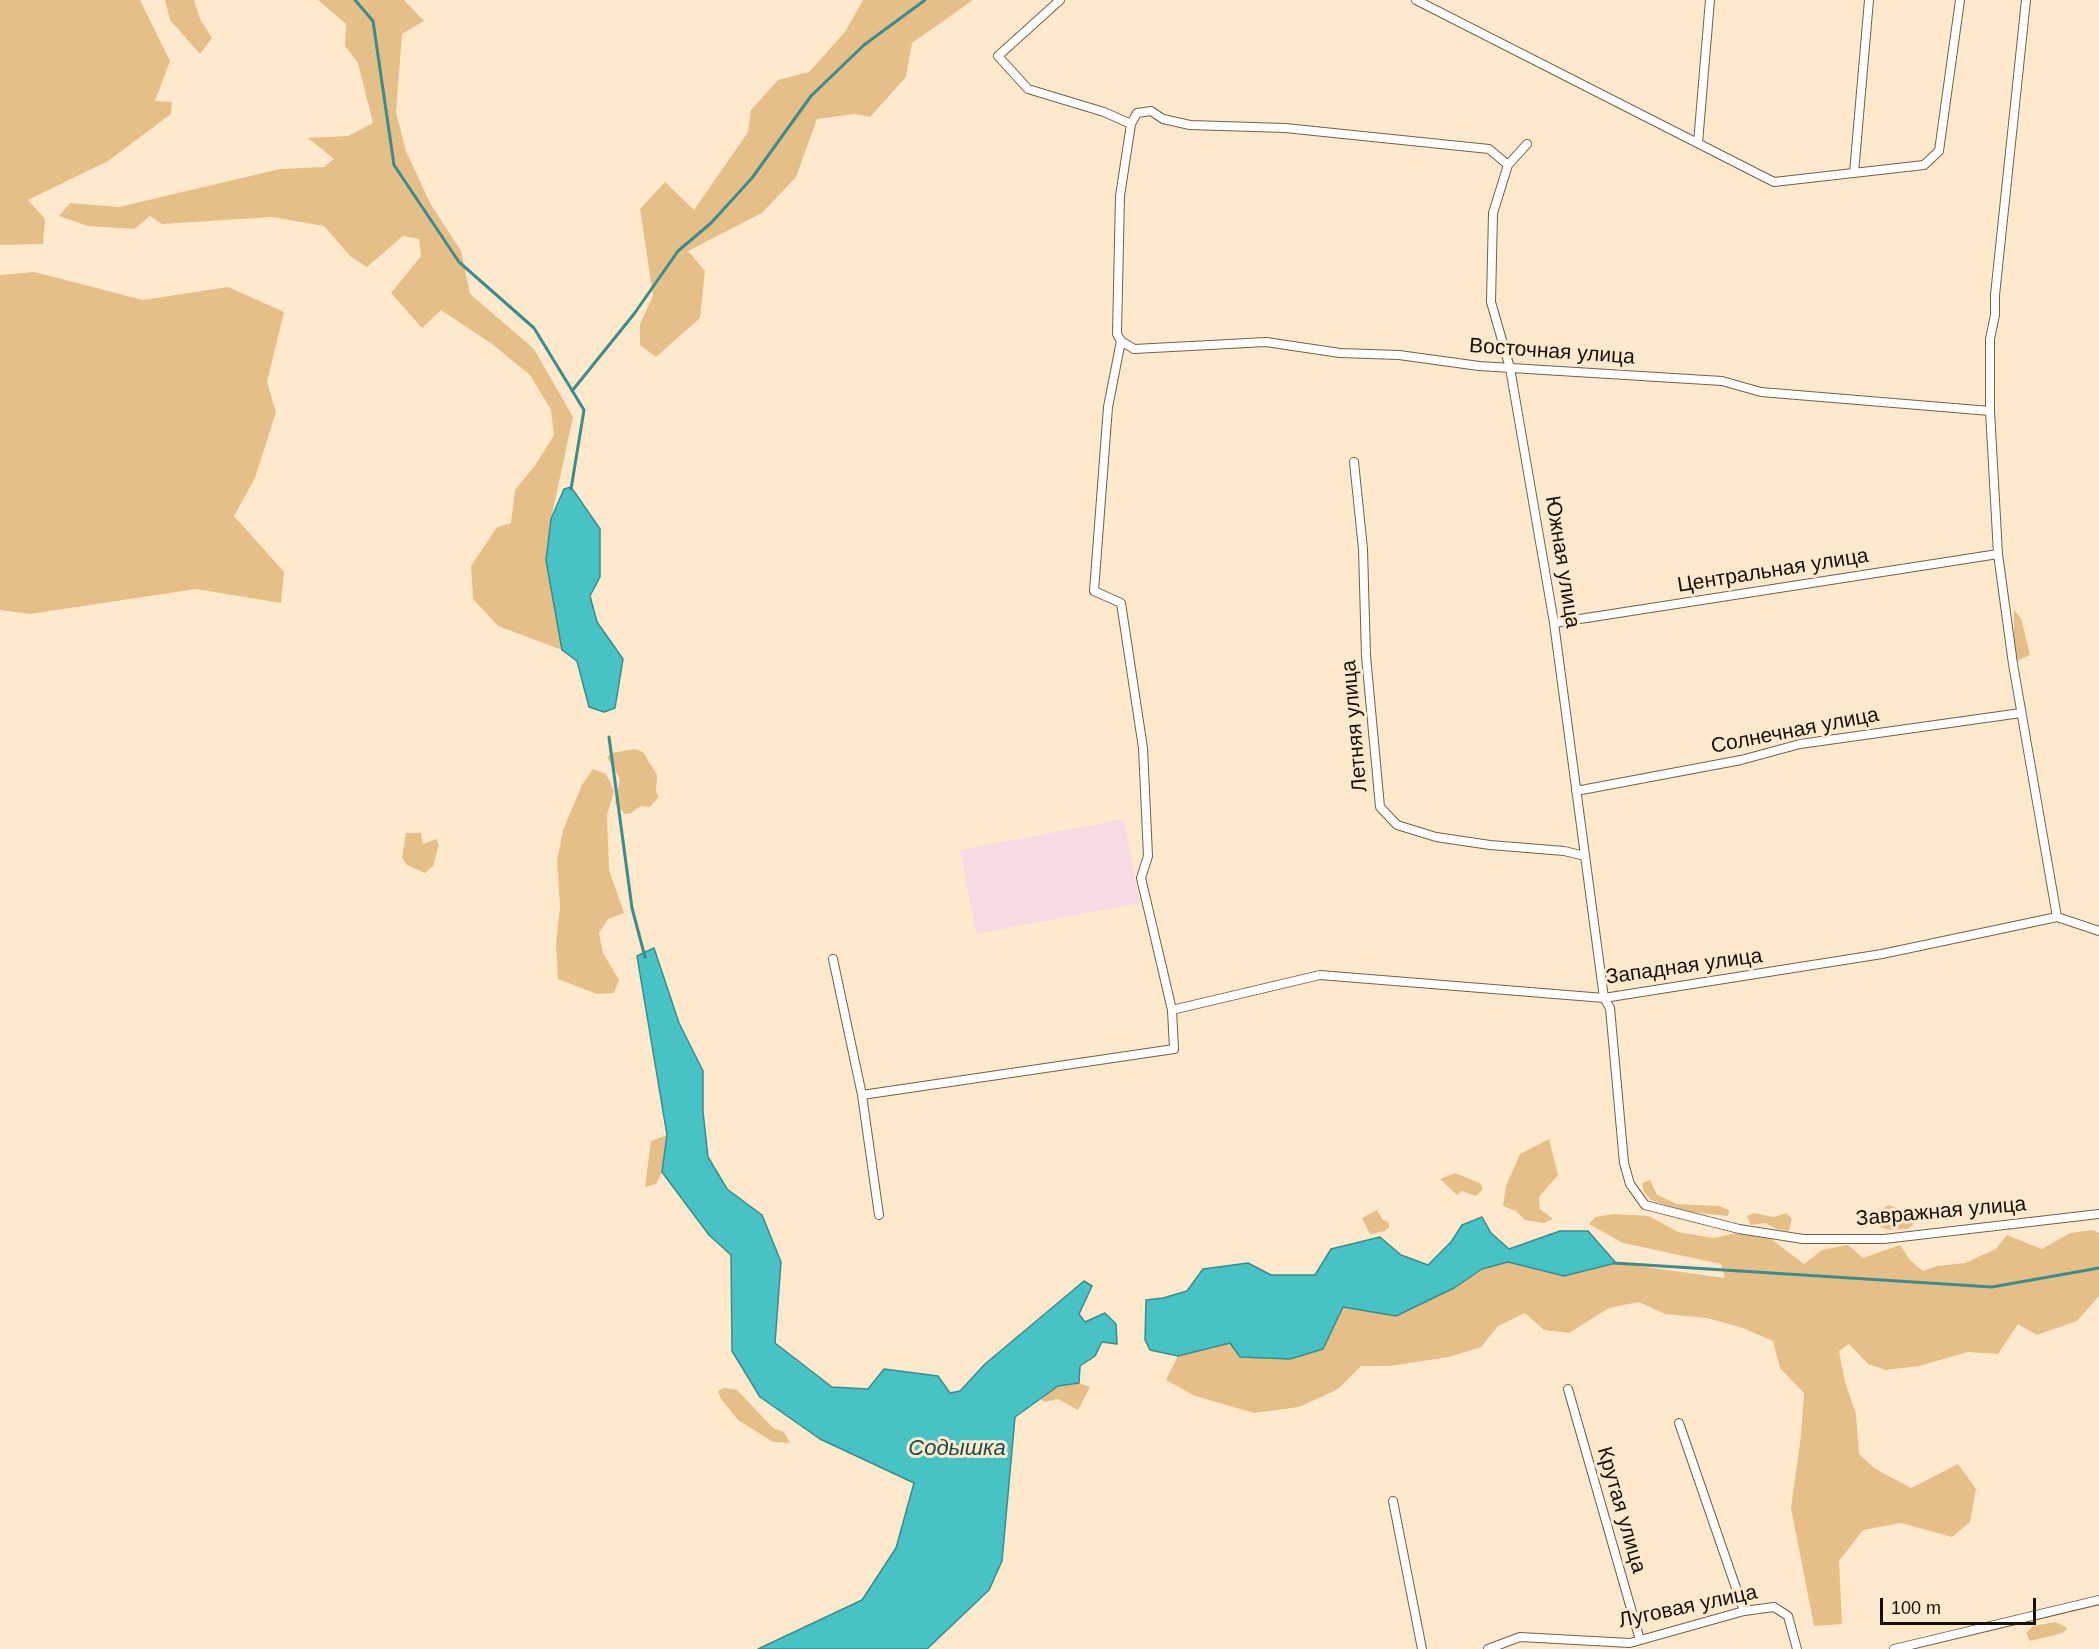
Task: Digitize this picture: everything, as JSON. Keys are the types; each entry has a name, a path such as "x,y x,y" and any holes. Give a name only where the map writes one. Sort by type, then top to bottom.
{"street":[{"path":"1060,0 998,56 1028,89 1104,112 1131,124"},
{"path":"1416,0 1774,182 1924,165 1939,151 1960,0"},
{"path":"1698,143 1710,0"},
{"path":"1854,173 1869,0"},
{"path":"2026,0 1995,295 1995,315 1990,339 1990,411 1998,554 2021,713 2057,917 2099,931"},
{"path":"862,1095 1174,1049 1172,1010 1141,878 1148,855 1143,748 1121,603 1094,591 1108,406 1119,338 1120,196 1131,124 1137,113 1151,111 1163,119 1190,125 1285,128 1489,149 1508,165"},
{"name":"Южная улица","path":"1527,144 1508,165 1493,213 1491,302 1510,368 1554,623 1604,998"},
{"name":"Восточная улица","path":"1119,338 1134,349 1266,342 1340,353 1399,356 1510,368 1722,381 1761,392 1990,411"},
{"name":"Летняя улица","path":"1353,462 1363,549 1366,656 1380,807 1397,825 1436,837 1490,845 1564,851 1585,856"},
{"name":"Центральная улица","path":"1554,623 1998,554"},
{"name":"Солнечная улица","path":"1576,791 1741,760 1800,744 2021,713"},
{"name":"Западная улица","path":"1172,1010 1320,975 1604,998 1882,954 2057,917"},
{"path":"833,959 862,1095 879,1215"},
{"name":"Завражная улица","path":"1604,998 1610,1008 1624,1162 1630,1184 1645,1205 1739,1228 1803,1239 1884,1239 2099,1214"},
{"name":"Крутая улица","path":"1568,1389 1640,1640"},
{"path":"1679,1424 1744,1611"},
{"path":"1393,1501 1422,1649"},
{"path":"1894,1649 2099,1600"},
{"name":"Луговая улица","path":"1488,1649 1520,1637 1629,1643 1744,1611 1774,1607 1788,1616 1797,1649"}],"shaded area":[{"path":"0,0 140,0 170,61 155,101 172,102 171,114 108,161 28,200 45,219 43,244 0,245"},
{"path":"165,0 194,0 200,19 212,38 200,54 170,20"},
{"path":"318,0 404,0 424,21 402,34 396,112 406,151 430,203 461,251 470,294 534,349 573,417 551,519 546,560 562,650 498,626 473,599 471,566 497,527 511,523 515,490 536,464 554,435 551,410 530,375 492,344 441,310 422,328 391,293 421,256 419,239 403,236 367,267 351,257 324,226 272,217 162,224 150,216 134,229 88,226 59,216 70,203 119,207 280,169 324,167 334,159 308,138 348,136 373,123 358,63 345,46 346,24"},
{"path":"863,0 973,0 912,43 906,77 870,117 854,114 817,119 796,177 762,213 688,251 705,271 700,318 656,357 640,345 640,324 653,296 640,209 665,182 694,210 748,132 751,110 778,80 809,72 845,32"},
{"path":"34,272 143,300 228,287 284,312 267,382 276,412 255,478 234,516 284,572 281,603 196,589 30,614 0,610 0,275"},
{"path":"2014,610 2021,618 2030,655 2017,661 2014,649"},
{"path":"635,749 643,752 657,775 656,792 659,797 650,807 641,806 625,814 615,803 620,779 607,757 612,753"},
{"path":"593,769 606,774 614,791 607,815 609,870 624,913 608,919 599,933 603,953 619,980 614,993 597,994 558,979 556,943 560,907 557,860 563,830 582,785"},
{"path":"1124,819 1140,903 976,934 960,850"},
{"path":"406,833 421,833 423,844 436,839 439,845 433,866 425,873 407,865 402,858"},
{"path":"667,1135 662,1172 656,1184 645,1187 651,1141"},
{"path":"1549,1139 1558,1175 1539,1197 1539,1201 1540,1209 1553,1219 1544,1223 1525,1220 1516,1211 1503,1206 1506,1186 1520,1154"},
{"path":"1455,1173 1480,1183 1483,1189 1476,1196 1462,1191 1457,1195 1440,1179"},
{"path":"1650,1180 1657,1195 1677,1204 1719,1206 1729,1210 1728,1216 1682,1211 1651,1200 1644,1192 1642,1183"},
{"path":"1889,1205 1917,1216 1913,1225 1907,1229 1890,1230 1877,1226 1873,1214"},
{"path":"1377,1210 1382,1219 1389,1223 1389,1227 1385,1231 1370,1234 1362,1218"},
{"path":"1754,1213 1774,1217 1786,1213 1792,1219 1789,1231 1777,1229 1765,1223 1751,1225 1747,1216"},
{"path":"1614,1214 1649,1216 1678,1232 1714,1238 1736,1233 1771,1239 1804,1264 1822,1250 1848,1245 1863,1258 1900,1245 1910,1260 1923,1271 1937,1266 1965,1263 1996,1249 2007,1235 2042,1249 2070,1233 2093,1230 2099,1233 2099,1296 2077,1321 2037,1335 2018,1324 1998,1354 1968,1352 1919,1366 1886,1370 1868,1364 1849,1344 1839,1351 1845,1382 1856,1414 1859,1454 1874,1468 1911,1488 1958,1464 1976,1489 1970,1522 1952,1537 1901,1523 1863,1530 1839,1561 1842,1624 1814,1626 1791,1508 1804,1393 1780,1368 1773,1341 1740,1327 1707,1318 1665,1314 1639,1302 1609,1308 1569,1333 1544,1330 1525,1313 1498,1326 1481,1347 1449,1357 1390,1366 1361,1366 1338,1389 1299,1407 1254,1413 1195,1396 1166,1380 1178,1356 1230,1343 1343,1307 1396,1316 1454,1288 1482,1269 1508,1262 1564,1276 1616,1263 1725,1278 1721,1264 1623,1243 1589,1224 1595,1217"},
{"path":"1079,1383 1090,1387 1078,1410 1058,1399 1045,1402 1040,1399 1058,1386"},
{"path":"725,1388 737,1390 773,1428 784,1432 790,1443 773,1442 738,1420 721,1399 718,1391"},
{"path":"2056,1622 2067,1628 2063,1633 2030,1641 2026,1633 2033,1626"}],"water":[{"path":"571,487 600,529 600,577 590,596 597,622 623,659 615,708 604,712 589,707 577,661 562,650 546,560 551,519 564,489"},
{"name":"Содышка","path":"654,948 679,1023 703,1071 703,1112 708,1157 727,1189 762,1215 781,1262 775,1343 832,1387 868,1389 884,1369 938,1376 950,1393 960,1391 985,1364 1084,1281 1092,1286 1079,1314 1085,1322 1105,1313 1116,1324 1117,1344 1102,1342 1095,1356 1080,1366 1079,1383 1058,1386 1015,1417 1002,1561 989,1590 927,1649 758,1649 862,1600 896,1548 914,1483 820,1439 760,1397 732,1351 731,1255 709,1235 662,1172 667,1135 637,956"},
{"path":"1482,1217 1491,1233 1509,1249 1560,1231 1588,1231 1616,1263 1564,1276 1508,1262 1482,1269 1454,1288 1396,1316 1343,1307 1323,1349 1290,1359 1240,1357 1230,1343 1178,1356 1150,1350 1145,1340 1146,1300 1187,1291 1203,1269 1248,1263 1271,1275 1315,1275 1331,1249 1380,1237 1401,1255 1428,1265 1451,1242 1462,1225"}],"waterway":[{"path":"355,0 373,21 394,165 459,262 534,328 584,410 571,489"},
{"path":"572,391 634,314 678,251 711,223 752,178 811,96 864,45 925,0"},
{"path":"609,737 632,908 645,957"},
{"path":"1614,1263 1992,1287 2099,1268"}]}
